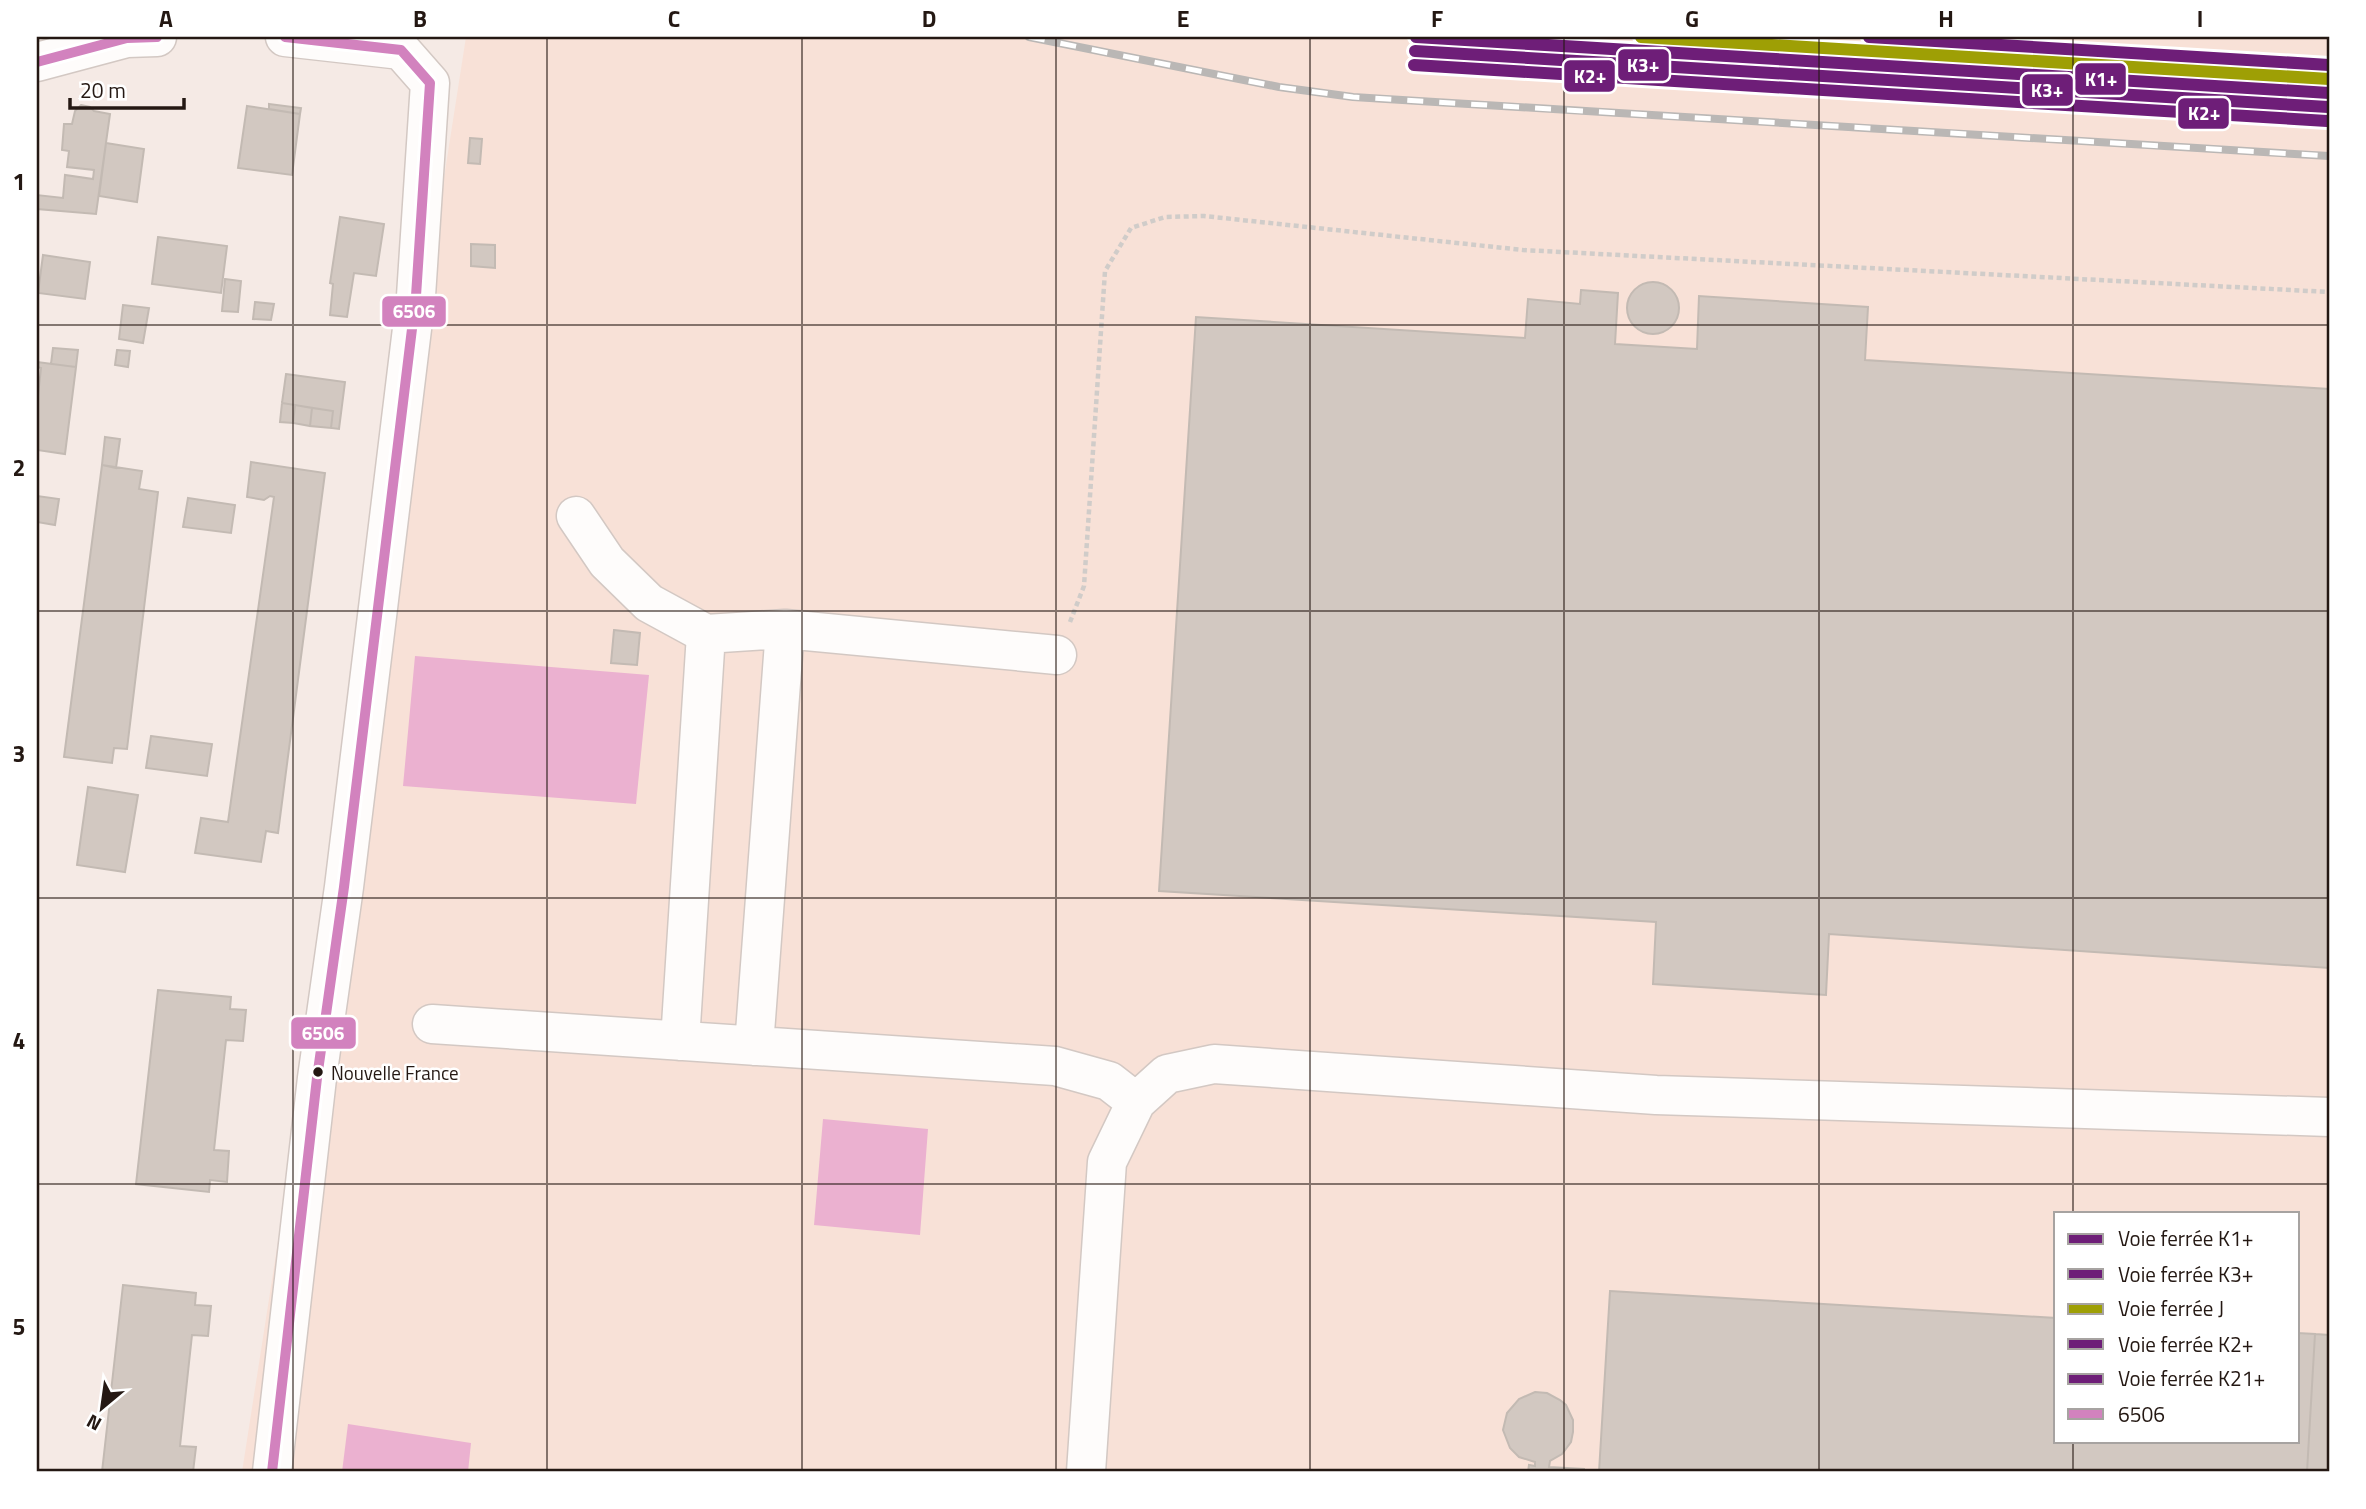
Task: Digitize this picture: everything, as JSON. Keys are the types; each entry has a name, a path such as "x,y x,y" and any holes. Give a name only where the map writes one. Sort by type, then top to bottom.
{"street":[{"path":"37,62 127,38 156,37"},
{"path":"272,1472 317,1078 346,873 416,296 429,83 401,50 285,37"},
{"path":"576,516 607,562 649,603 706,634 785,629 1057,655"},
{"path":"754,1046 785,629"},
{"path":"680,1041 706,634"},
{"path":"432,1024 1055,1066 1109,1081 1136,1102"},
{"path":"1086,1472 1107,1162 1136,1102 1167,1074 1214,1065 1656,1095 2329,1117"}],"path":[{"path":"1057,655 1084,586 1105,271 1131,228 1165,217 1204,216 1523,250 2329,292"}],"shaded area":[{"path":"466,37 2329,37 2329,1472 242,1472"},
{"path":"415,656 649,675 636,804 403,786"},
{"path":"823,1119 928,1129 920,1235 814,1225"},
{"path":"348,1424 471,1443 468,1472 342,1472"}],"building":[{"path":"269,104 301,108 300,114 269,109"},
{"path":"81,105 110,114 96,214 37,209 37,195 63,198 65,175 93,179 94,170 67,167 69,151 62,150 64,124 72,124 75,111"},
{"path":"247,106 300,114 292,175 238,168"},
{"path":"470,138 482,139 480,164 468,163"},
{"path":"106,143 144,149 137,202 99,196"},
{"path":"340,217 384,224 376,276 354,273 347,317 330,315 333,284 330,283"},
{"path":"158,237 227,246 221,293 152,284"},
{"path":"471,244 495,245 495,268 471,266"},
{"path":"43,255 90,262 85,299 38,293"},
{"path":"225,279 241,281 238,312 222,311"},
{"path":"1653,282 1663,284 1671,290 1677,298 1677,318 1671,326 1663,332 1653,334 1643,332 1635,326 1629,318 1627,308 1629,298 1635,290 1643,284"},
{"path":"1581,290 1618,293 1615,344 1697,349 1699,296 1868,307 1865,360 2329,389 2329,968 1829,934 1826,995 1653,984 1656,922 1159,891 1196,317 1525,338 1528,299 1580,304"},
{"path":"255,302 274,304 271,320 253,319"},
{"path":"123,305 149,308 143,343 119,339"},
{"path":"53,348 78,350 76,367 51,364"},
{"path":"117,350 130,351 128,367 115,365"},
{"path":"37,362 76,367 65,454 37,450 37,405 41,368 37,367"},
{"path":"286,374 345,382 339,429 331,428 333,411 282,403"},
{"path":"282,403 295,405 293,423 280,422"},
{"path":"295,405 312,408 310,426 293,423"},
{"path":"312,408 333,411 331,428 310,426"},
{"path":"105,437 120,439 116,468 102,465"},
{"path":"251,462 325,473 278,833 266,831 261,862 195,853 201,818 228,822 274,497 270,496 264,500 247,497"},
{"path":"102,465 142,471 139,489 158,492 127,749 114,748 112,763 64,757"},
{"path":"37,496 59,499 55,525 37,522"},
{"path":"188,498 235,505 231,533 183,527"},
{"path":"614,630 640,633 637,665 611,663"},
{"path":"151,736 212,744 207,776 146,768"},
{"path":"88,787 138,795 125,872 77,865"},
{"path":"158,990 231,997 230,1009 246,1010 243,1041 226,1040 214,1150 229,1151 227,1182 210,1180 209,1192 136,1184"},
{"path":"123,1285 196,1293 195,1305 211,1306 208,1336 192,1335 180,1446 196,1447 193,1472 102,1472"},
{"path":"1610,1291 2054,1318 2054,1442 2300,1442 2300,1333 2315,1334 2307,1472 1599,1472"},
{"path":"2315,1334 2329,1335 2329,1472 2307,1472"},
{"path":"1535,1392 1547,1393 1560,1400 1566,1405 1573,1420 1571,1442 1562,1454 1550,1461 1549,1467 1584,1469 1584,1472 1528,1472 1529,1465 1535,1466 1535,1462 1519,1457 1510,1448 1503,1430 1507,1413 1519,1399"}],"railway":[{"path":"1029,37 1279,87 1353,97 2329,156"}],"rail line":[{"name":"K1+","path":"1416,37 2329,93"},
{"name":"J","path":"1641,37 2329,79"},
{"name":"K21+","path":"1869,37 2329,65"},
{"name":"K3+","path":"1415,51 2328,107"},
{"name":"K2+","path":"1414,65 2327,121"}],"transit line":[{"name":"6506","path":"37,62 127,38 157,37"},
{"name":"6506","path":"272,1472 317,1078 344,887 416,296 430,83 401,50 285,37"}],"place":[{"name":"Nouvelle France","path":"318,1072"}]}
